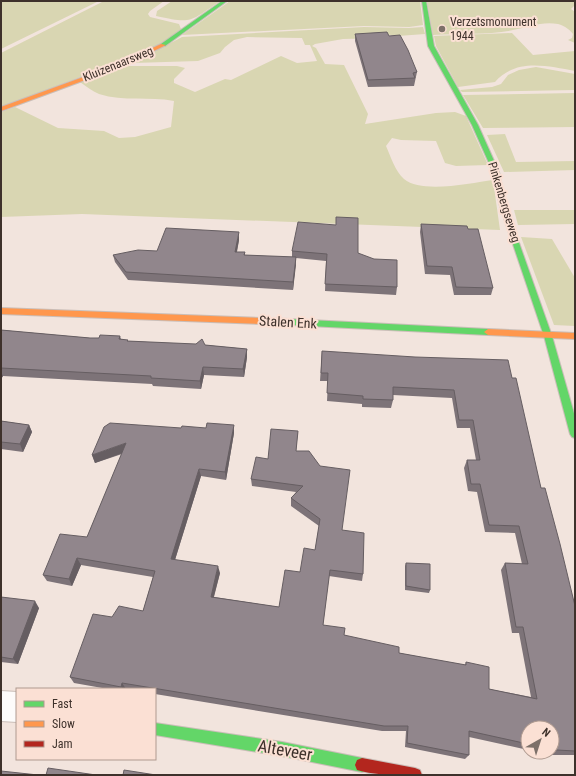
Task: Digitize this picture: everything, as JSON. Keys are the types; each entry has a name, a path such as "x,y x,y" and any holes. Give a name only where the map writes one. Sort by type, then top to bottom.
{"street":[{"name":"Kluizenaarsweg","path":"1,109 121,65 160,47 225,1"},
{"name":"Pinkenbergseweg","path":"424,1 431,46 487,149 496,172 503,206 548,336 575,434"},
{"name":"Stalen Enk","path":"1,311 192,317 548,336 575,336"},
{"path":"1,706 16,707"},
{"name":"Alteveer","path":"156,729 282,749 415,775"}],"shaded area":[{"path":"1,1 99,1 1,49"},
{"path":"104,1 164,1 148,14 150,17 179,24 181,29 164,42 131,58 1,107 1,53"},
{"path":"172,1 220,1 196,17 190,19 177,20 156,16 157,11"},
{"path":"230,1 420,1 423,25 409,27 364,26 182,35"},
{"path":"427,1 575,1 575,5 571,9 575,12 575,43 568,40 572,38 573,34 568,29 552,23 495,33 433,35"},
{"path":"364,27 423,27 425,34 398,36 383,34 384,38 343,39 315,44 312,46 316,48 325,64 344,65 368,114 365,124 436,113 455,112 466,116 488,165 456,166 445,163 436,141 401,140 392,138 386,146 398,172 404,179 412,183 434,187 493,180 500,230 82,214 1,217 1,112 15,107 58,128 104,131 119,138 135,137 171,127 174,101 118,98 108,96 96,93 80,82 124,66 177,66 185,68 174,79 174,83 195,92 225,79 231,80 281,56 297,63 317,61 310,45 305,45 302,38 247,37 234,40 220,53 198,61 133,63 182,37"},
{"path":"512,33 533,55 575,51 575,71 543,66 522,67 512,69 503,74 495,82 458,87 436,46 434,36"},
{"path":"536,67 575,74 575,90 462,92 460,90 492,87 501,84 508,75 519,70"},
{"path":"575,93 575,127 483,128 463,95"},
{"path":"505,134 516,162 575,161 575,170 504,172 487,135"},
{"path":"514,210 575,210 575,224 518,225"},
{"path":"521,237 552,239 575,278 575,326 554,325"}],"building":[{"path":"387,32 389,36 400,35 417,72 413,73 415,78 368,80 355,34"},
{"path":"336,217 358,218 358,253 374,259 397,260 397,287 325,284 327,254 292,251 298,222 336,225"},
{"path":"421,224 467,226 468,229 478,229 493,288 456,287 452,267 427,266"},
{"path":"166,228 239,232 235,252 245,252 244,255 296,257 293,282 126,272 113,255 138,250 157,251"},
{"path":"1,330 90,338 99,338 100,335 120,336 119,339 128,340 127,341 196,344 202,339 205,345 247,349 243,369 203,367 200,381 151,378 151,376 1,368"},
{"path":"322,351 415,357 508,360 512,378 516,378 541,488 545,488 575,606 575,751 560,750 560,720 520,720 520,742 469,731 469,755 407,743 408,726 384,726 156,688 122,683 121,687 70,677 93,614 112,617 119,606 143,611 155,571 77,558 69,579 43,575 60,534 87,537 126,443 92,455 104,427 110,423 181,428 182,426 206,428 207,423 234,425 225,472 199,469 171,559 218,566 211,597 279,607 285,570 300,572 304,548 315,550 320,519 291,498 303,486 251,479 256,457 268,459 271,429 298,431 296,451 309,451 320,466 350,470 342,530 364,533 363,574 330,570 323,625 345,628 344,635 399,647 399,653 466,665 466,662 489,667 489,689 537,699 523,627 516,627 505,563 528,564 519,526 489,525 480,484 471,484 467,460 480,460 473,420 459,420 454,390 393,387 393,400 363,399 363,396 327,393 328,373 321,373"},
{"path":"1,421 29,425 20,444 1,442"},
{"path":"406,563 430,564 430,590 406,586"},
{"path":"1,597 35,601 13,659 1,657"},
{"path":"48,768 96,775 46,775"},
{"path":"124,770 156,775 123,775"},
{"path":"1,771 38,775 1,775"}],"traffic: fast":[{"path":"163,45 225,1"},
{"path":"424,1 431,46 475,125 496,172 503,206 548,336 575,434"},
{"path":"289,322 488,332"},
{"path":"156,729 282,749 362,765"}],"traffic: slow":[{"path":"1,109 121,65 163,45"},
{"path":"1,311 289,322"},
{"path":"488,332 575,336"}],"traffic: jam":[{"path":"362,765 415,775"}],"place":[{"name":"Verzetsmonument 1944","path":"442,29"}]}
